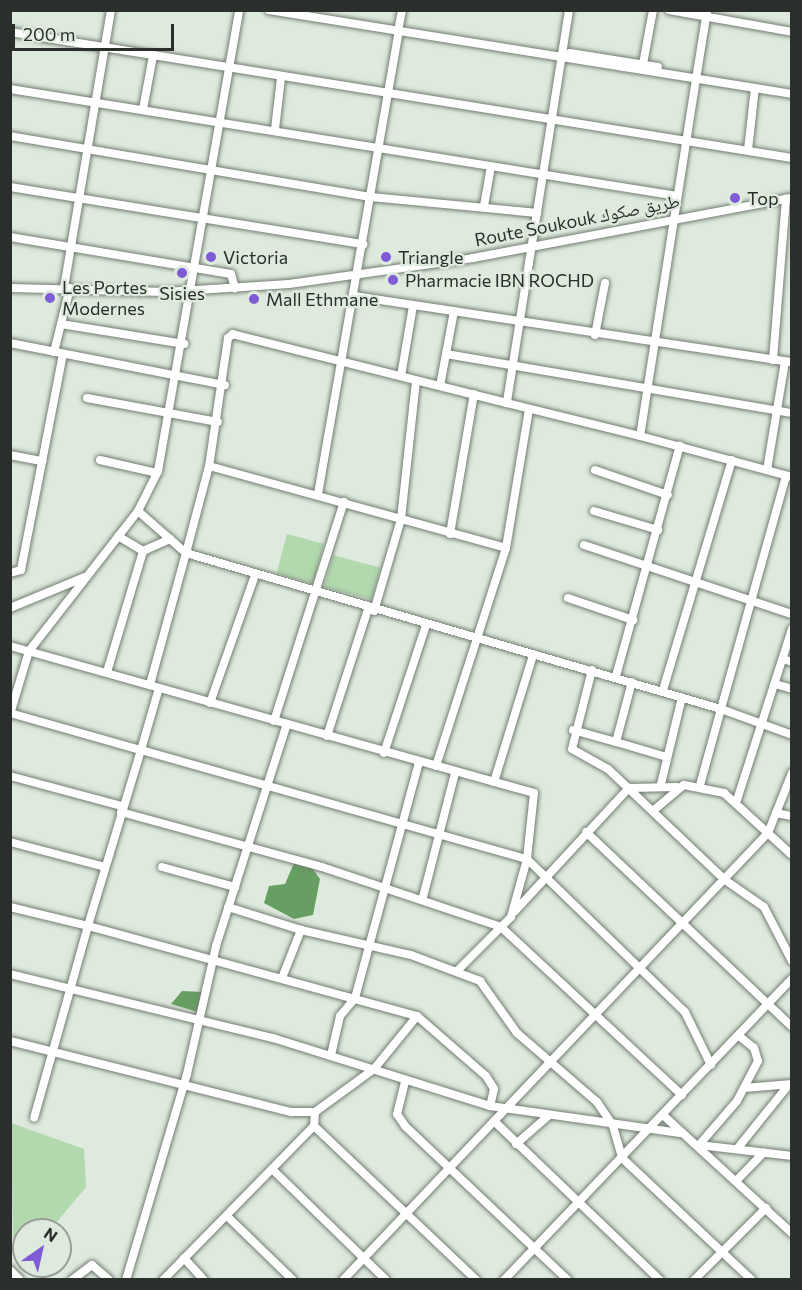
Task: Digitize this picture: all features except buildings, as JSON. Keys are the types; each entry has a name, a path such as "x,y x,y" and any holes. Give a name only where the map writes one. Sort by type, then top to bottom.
{"street":[{"path":"10,573 21,570 42,461 59,353 61,324 88,148 107,47 111,10"},
{"path":"239,10 179,376 157,473 138,511 29,651 11,713 268,785 438,837 527,859 544,879 685,1012 711,1065"},
{"path":"269,10 399,28 697,76 792,88"},
{"path":"305,10 399,28"},
{"path":"318,494 402,10"},
{"path":"507,403 569,10"},
{"path":"643,64 653,10"},
{"path":"669,10 707,13 792,32"},
{"path":"640,436 707,13"},
{"path":"10,32 107,47 228,71 388,91 792,158"},
{"path":"563,54 643,64 792,94"},
{"path":"143,110 153,56"},
{"path":"275,129 281,78"},
{"path":"748,150 755,88"},
{"path":"10,89 220,120 542,176 677,196"},
{"path":"10,136 213,168 371,197 484,206 537,213"},
{"path":"484,206 491,167"},
{"path":"10,187 81,196 363,244"},
{"path":"773,360 789,198"},
{"name":"Route Soukouk طريق صكوك","path":"10,288 193,291 358,274 531,248 675,218 789,198"},
{"path":"10,237 231,274 235,288"},
{"path":"595,335 605,283"},
{"path":"354,296 521,321 595,335 788,362 767,470"},
{"path":"401,376 413,306"},
{"path":"440,386 454,312"},
{"path":"61,324 184,344"},
{"path":"34,1118 105,867 141,750 186,554 209,466 225,385 228,338 233,334 680,446 789,477 700,785"},
{"path":"10,343 225,385"},
{"path":"446,354 792,413"},
{"path":"327,736 401,519 416,381"},
{"path":"450,534 474,394"},
{"path":"87,398 218,422"},
{"path":"436,766 479,640 506,548 529,409"},
{"path":"616,676 680,446"},
{"path":"10,455 42,461"},
{"path":"100,460 157,473"},
{"path":"663,690 732,460"},
{"path":"209,466 318,494 450,534 506,548"},
{"path":"595,470 668,495"},
{"path":"274,721 344,502"},
{"path":"138,511 186,554 371,610 663,690 792,735"},
{"path":"594,511 658,530"},
{"path":"118,536 143,551"},
{"path":"107,672 143,551 170,539"},
{"path":"584,545 792,614"},
{"path":"210,703 255,575"},
{"path":"10,608 87,576"},
{"path":"568,598 633,620"},
{"path":"384,753 426,625"},
{"path":"737,800 764,724 775,684 787,660 792,629"},
{"path":"10,645 537,796 527,859 513,914"},
{"path":"494,782 533,655"},
{"path":"592,670 573,730 575,753 603,765 654,810 725,880 774,918 783,952 792,961"},
{"path":"616,742 632,682"},
{"path":"775,684 792,689"},
{"path":"660,784 682,697"},
{"path":"126,1280 201,1019 228,907 287,724"},
{"path":"573,730 667,757"},
{"path":"331,1055 340,1016 354,998 419,762"},
{"path":"423,897 455,773"},
{"path":"343,1280 768,833 792,773"},
{"path":"10,776 423,897 501,927 682,1095"},
{"path":"457,971 501,927 586,832 629,788 660,784 677,788 700,785 737,800 792,855"},
{"path":"654,810 677,788"},
{"path":"776,813 792,816"},
{"path":"586,832 792,1027"},
{"path":"10,842 105,867"},
{"path":"162,867 235,887"},
{"path":"10,907 88,926 417,1016 486,1076 494,1089 490,1106"},
{"path":"228,907 301,930 370,944 457,971 480,981 518,1033 583,1085 613,1126 622,1158 752,1280"},
{"path":"282,978 301,930"},
{"path":"10,974 201,1019 331,1055 405,1082 490,1106 613,1126 650,1128 680,1133"},
{"path":"504,1280 792,979"},
{"path":"10,1041 291,1112 315,1112 374,1069 417,1016"},
{"path":"699,1145 744,1088 758,1054 739,1036"},
{"path":"405,1082 400,1120 568,1280"},
{"path":"744,1088 789,1086"},
{"path":"737,1149 789,1086"},
{"path":"163,1280 228,1217 314,1126 315,1112"},
{"path":"663,1115 680,1133 699,1145 738,1179 792,1233"},
{"path":"516,1144 548,1116"},
{"path":"494,1122 660,1280"},
{"path":"314,1126 476,1280"},
{"path":"699,1145 792,1156"},
{"path":"738,1179 764,1152"},
{"path":"272,1169 386,1280"},
{"path":"694,1280 766,1208"},
{"path":"228,1217 293,1280"},
{"path":"184,1258 204,1280"},
{"path":"72,1280 92,1265 109,1280"},
{"path":"10,1270 20,1280"}],"shaded area":[{"path":"287,534 324,544 313,583 276,574"},
{"path":"333,555 380,568 372,600 324,587"},
{"path":"294,863 312,868 320,879 313,915 294,919 264,903 269,886 285,884"},
{"path":"182,991 203,992 198,1012 171,1004"},
{"path":"11,1123 84,1149 86,1187 60,1218 13,1218"}],"place":[{"name":"Top","path":"735,198"},
{"name":"Victoria","path":"211,257"},
{"name":"Triangle","path":"386,257"},
{"name":"Sisies","path":"182,273"},
{"name":"Pharmacie IBN ROCHD","path":"393,280"},
{"name":"Les Portes Modernes","path":"50,298"},
{"name":"Mall Ethmane","path":"254,299"}]}
